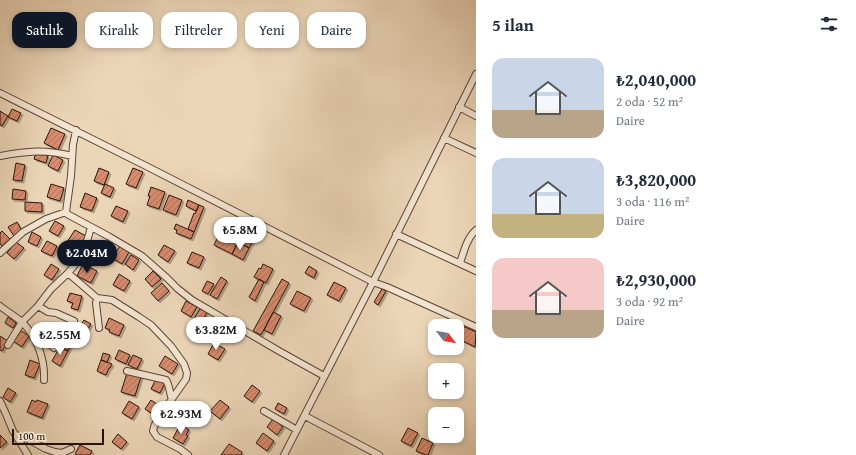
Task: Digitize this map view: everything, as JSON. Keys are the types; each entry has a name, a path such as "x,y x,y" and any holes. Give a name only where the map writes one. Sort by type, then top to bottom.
{"street":[{"path":"284,455 373,282 476,74"},
{"path":"0,93 76,130 373,282 476,327"},
{"path":"459,107 476,116"},
{"path":"76,130 66,212 68,216 108,236 142,256 192,300 279,352 324,376"},
{"path":"444,138 476,153"},
{"path":"0,156 19,152 42,151 72,156"},
{"path":"0,253 23,232 46,219 66,212"},
{"path":"8,345 22,322 78,261 91,228"},
{"path":"460,263 469,238 476,230"},
{"path":"396,234 476,271"},
{"path":"68,273 97,298 112,300 151,325 184,364 187,373 186,379 157,420 153,431 157,437 188,455"},
{"path":"97,298 99,328"},
{"path":"0,306 22,322 34,338 42,356 44,380"},
{"path":"38,306 48,312 56,313 74,321"},
{"path":"29,331 42,337 54,348"},
{"path":"127,371 166,380 170,388 172,399"},
{"path":"0,401 16,435 28,455"},
{"path":"264,411 297,430"},
{"path":"305,416 379,455"},
{"path":"16,435 26,438 46,449 55,452 62,453 71,449"}],"building":[{"path":"12,109 21,113 17,121 8,117"},
{"path":"0,111 8,116 2,126 0,125"},
{"path":"51,128 65,134 58,150 44,143"},
{"path":"36,153 48,156 46,163 34,159"},
{"path":"53,155 63,160 58,171 48,166"},
{"path":"16,163 25,165 22,181 13,180"},
{"path":"99,168 109,172 104,185 94,181"},
{"path":"133,168 143,172 136,188 126,184"},
{"path":"51,184 64,188 60,201 47,197"},
{"path":"105,184 114,188 110,197 101,193"},
{"path":"151,187 165,192 159,209 147,205"},
{"path":"13,189 26,191 25,200 12,199"},
{"path":"85,193 97,198 92,211 80,207"},
{"path":"169,195 182,200 176,215 163,210"},
{"path":"188,200 199,205 196,211 186,206"},
{"path":"25,202 42,203 42,212 25,211"},
{"path":"199,205 204,207 194,232 188,229 194,213 195,214"},
{"path":"116,206 128,211 123,222 111,216"},
{"path":"223,218 228,221 223,229 218,226"},
{"path":"55,221 64,226 58,236 49,231"},
{"path":"17,222 22,231 14,236 8,227"},
{"path":"176,224 194,232 191,239 176,233 177,230 174,229"},
{"path":"246,226 257,232 249,248 238,242"},
{"path":"75,230 86,236 78,249 67,242"},
{"path":"2,231 10,239 2,246 0,244 0,233"},
{"path":"32,232 41,237 37,246 28,242"},
{"path":"220,233 238,242 232,254 214,245"},
{"path":"47,241 57,246 52,256 41,251"},
{"path":"16,242 24,248 14,259 7,253"},
{"path":"238,242 249,248 243,260 232,254"},
{"path":"164,245 175,251 168,262 158,255"},
{"path":"120,246 129,252 122,264 112,258"},
{"path":"192,252 204,257 199,268 187,263"},
{"path":"131,255 139,260 133,270 125,264"},
{"path":"51,264 59,269 52,280 44,275"},
{"path":"83,264 97,271 91,283 77,276"},
{"path":"263,264 273,269 266,283 254,277 259,268 261,269"},
{"path":"309,266 317,271 314,278 305,273"},
{"path":"153,271 161,279 152,287 145,279"},
{"path":"119,274 130,281 124,291 113,285"},
{"path":"221,277 227,281 217,299 210,295"},
{"path":"259,279 264,282 255,301 249,297"},
{"path":"282,279 289,283 261,335 253,331"},
{"path":"207,281 214,284 208,294 202,291"},
{"path":"334,282 346,288 339,301 327,295"},
{"path":"162,283 169,291 158,301 151,293"},
{"path":"382,289 386,291 378,305 374,302"},
{"path":"297,291 311,298 304,311 290,304"},
{"path":"70,293 82,296 78,310 71,308 73,303 67,301"},
{"path":"186,301 197,307 191,317 181,311"},
{"path":"200,309 207,312 200,326 192,322"},
{"path":"273,312 281,316 272,334 264,330"},
{"path":"8,317 16,323 13,328 5,323"},
{"path":"109,318 124,325 119,336 109,332 110,330 105,328"},
{"path":"84,320 91,324 85,334 78,330"},
{"path":"221,323 234,330 228,340 215,333"},
{"path":"464,327 476,332 475,347 464,342"},
{"path":"20,330 29,336 22,347 13,341"},
{"path":"0,336 8,341 2,351 0,350"},
{"path":"66,336 74,340 68,351 60,347"},
{"path":"214,343 225,349 218,360 208,354"},
{"path":"60,347 68,351 60,366 52,361"},
{"path":"119,350 130,355 126,364 115,359"},
{"path":"103,353 110,355 107,362 101,360"},
{"path":"133,355 142,359 137,369 128,365"},
{"path":"165,356 178,364 172,374 159,366"},
{"path":"30,360 40,364 34,378 25,375"},
{"path":"101,360 112,364 106,375 97,371"},
{"path":"127,373 141,377 135,396 121,392"},
{"path":"156,379 165,383 160,393 151,389"},
{"path":"252,385 260,391 252,402 244,396"},
{"path":"8,388 16,393 10,402 3,397"},
{"path":"32,400 36,402 37,400 48,404 42,418 27,412"},
{"path":"151,400 161,407 156,416 145,409"},
{"path":"220,400 229,407 220,419 210,411"},
{"path":"129,401 139,407 132,419 122,413"},
{"path":"278,403 287,408 284,414 275,409"},
{"path":"273,419 283,427 277,435 267,427"},
{"path":"179,427 184,429 185,427 189,430 186,435 188,436 183,444 173,438"},
{"path":"408,428 418,433 411,446 401,441"},
{"path":"263,433 274,441 267,451 256,443"},
{"path":"118,434 127,442 121,449 112,442"},
{"path":"0,435 7,442 0,448"},
{"path":"422,438 428,441 428,443 433,443 428,455 416,451"},
{"path":"229,444 242,452 241,455 221,455"},
{"path":"80,445 92,451 90,455 75,454"}]}
